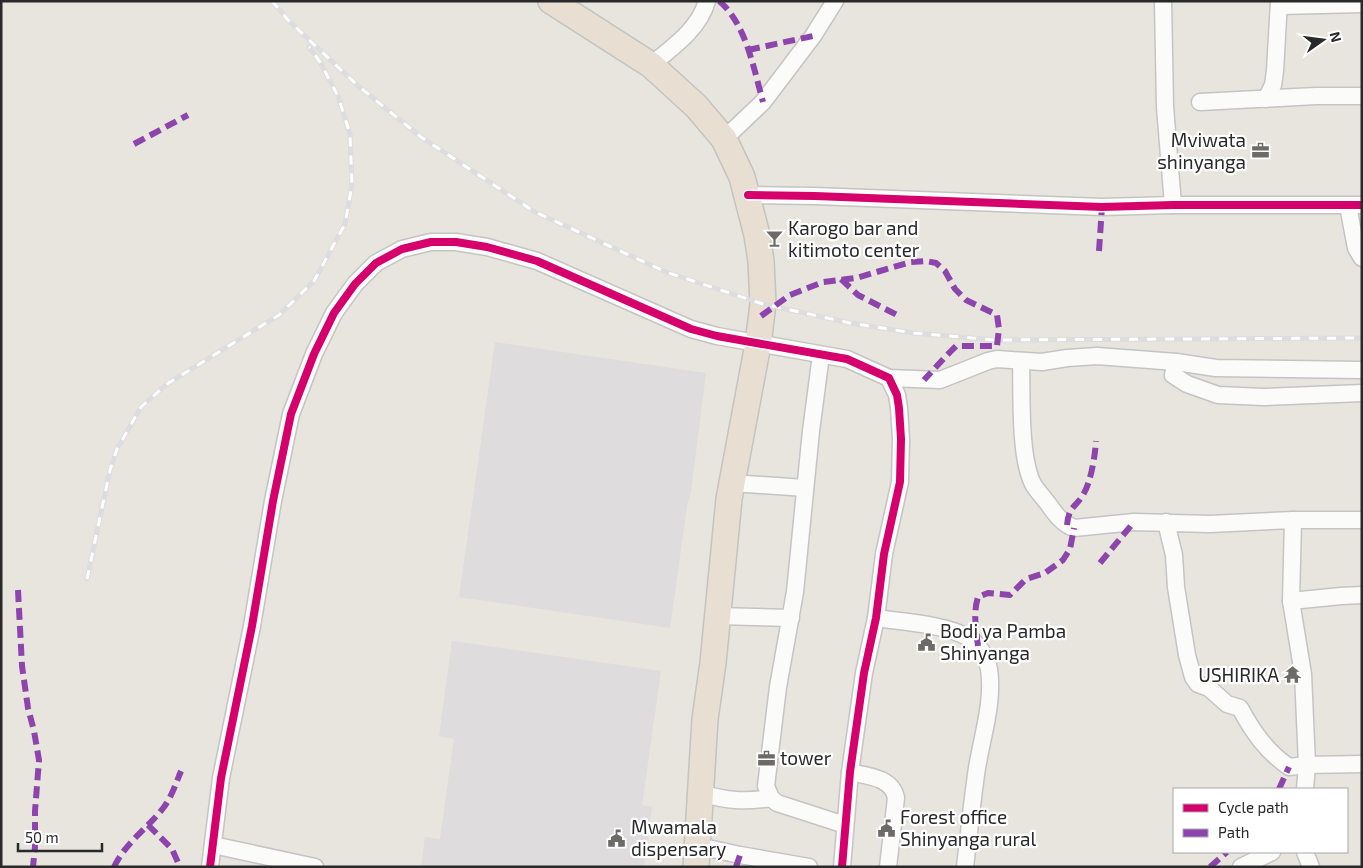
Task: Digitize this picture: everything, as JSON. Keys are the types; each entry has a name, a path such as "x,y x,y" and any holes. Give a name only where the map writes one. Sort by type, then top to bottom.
{"highway":[{"path":"551,1 651,65 696,106 724,139 742,177 757,236 763,283 763,304 758,344 732,483 706,719 697,856"}],"street":[{"path":"651,65 695,26 704,12 707,1"},
{"path":"724,139 763,102 813,36 835,1"},
{"path":"1163,1 1165,107 1173,205"},
{"path":"1266,99 1273,85 1280,4 1362,4"},
{"path":"1200,102 1316,96 1362,96"},
{"path":"748,195 1102,207 1173,205 1355,206 1356,248 1362,258"},
{"path":"210,867 221,778 252,626 272,501 291,414 314,354 334,313 368,269 389,254 431,242 456,242 487,247 537,260 691,329 716,336 847,359 889,378 940,380 997,359 1042,362 1097,356 1176,362 1216,368 1362,370"},
{"path":"821,354 795,592 781,666 766,786 771,798 777,802 845,825"},
{"path":"1021,362 1023,434 1032,483 1067,525 1074,528 1134,522 1210,524 1293,520 1362,520"},
{"path":"1176,362 1172,375 1187,384 1218,394 1264,397 1362,393"},
{"path":"842,867 850,772 864,673 876,618 884,554 900,482 901,439 899,408 897,395 889,378"},
{"path":"732,483 806,488"},
{"path":"1293,520 1291,601 1303,674 1307,764 1305,788"},
{"path":"1166,522 1174,554 1176,587 1187,655 1193,677 1198,684 1210,688 1227,704 1240,708 1261,742 1276,758 1289,767 1307,764 1362,764"},
{"path":"1291,601 1362,595"},
{"path":"718,616 791,618"},
{"path":"876,618 922,624 955,632 969,638 983,652 989,668 990,691 977,767 965,867"},
{"path":"850,772 885,782 892,786 895,792 896,798 888,867"},
{"path":"701,793 731,801 771,798"},
{"path":"213,845 315,867"},
{"path":"1242,867 1270,853"},
{"path":"1305,853 1311,867"},
{"path":"697,856 740,855 809,867"}],"shaded area":[{"path":"495,342 706,373 691,492 687,506 670,628 459,597"},
{"path":"452,641 661,671 642,805 652,807 644,867 421,867 425,837 440,839 454,739 439,736"}],"railway":[{"path":"272,1 289,21 357,85 421,137 535,212 666,272 763,304 850,323 914,333 995,340 1362,338"},
{"path":"87,579 110,470 117,449 141,407 167,384 279,315 314,281 345,224 352,185 350,134 338,96 320,62 309,47"}],"marked path":[{"path":"719,1 728,10 742,34 748,48 763,102"},
{"path":"748,50 813,36"},
{"path":"134,144 188,115"},
{"path":"1099,251 1102,207"},
{"path":"761,316 790,295 823,282 856,278 911,262 926,261 936,263 945,271 955,289 966,300 997,315 999,329 997,346 956,346 924,380"},
{"path":"841,279 858,295 899,316"},
{"path":"1067,525 1071,511 1083,495 1088,483 1094,461 1096,441"},
{"path":"1100,563 1134,522"},
{"path":"978,646 975,615 978,597 988,593 1010,595 1026,579 1045,573 1063,560 1070,549 1074,528"},
{"path":"18,590 22,666 28,708 39,760 33,867"},
{"path":"1279,788 1289,767"},
{"path":"114,867 124,850 164,807 172,794 181,771"},
{"path":"148,825 172,849 180,867"},
{"path":"1210,867 1226,853"},
{"path":"736,867 740,855"}],"cycle path":[{"path":"748,195 1102,207 1362,205"},
{"path":"210,867 221,778 252,626 273,501 291,414 314,354 334,313 355,284 376,263 402,249 431,242 456,242 487,247 537,261 691,329 717,336 847,359 889,378 897,395 899,408 901,439 900,482 884,554 876,618 864,673 850,772 842,867"}],"place":[{"name":"Mviwata shinyanga","path":"1260,151"},
{"name":"Karogo bar and kitimoto center","path":"774,239"},
{"name":"Bodi ya Pamba Shinyanga","path":"926,642"},
{"name":"USHIRIKA","path":"1293,675"},
{"name":"tower","path":"766,758"},
{"name":"Forest office Shinyanga rural","path":"886,828"},
{"name":"Mwamala dispensary","path":"617,838"}]}
